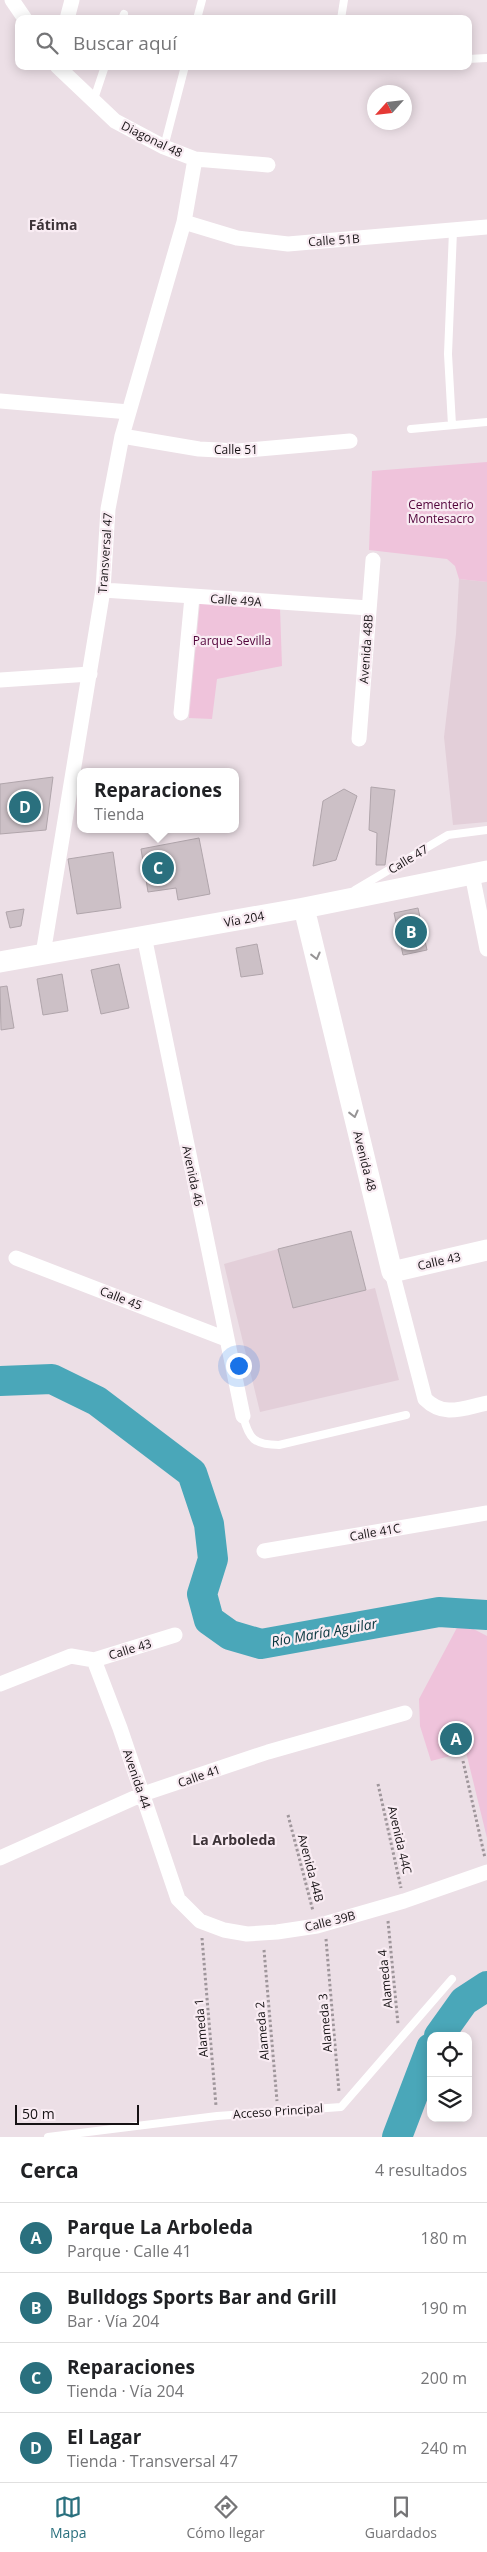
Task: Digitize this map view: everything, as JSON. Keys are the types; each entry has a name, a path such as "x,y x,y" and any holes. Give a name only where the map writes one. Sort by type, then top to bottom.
{"main road":[{"name":"Vía 204","path":"0,962 334,903 479,872"},
{"name":"Avenida 48","path":"304,908 392,1272"},
{"name":"Calle 43","path":"392,1272 487,1250"}],"street":[{"path":"12,0 22,15"},
{"path":"68,15 72,0"},
{"name":"Diagonal 48","path":"61,70 92,102 115,121 164,147 195,159 268,165"},
{"name":"Transversal 47","path":"43,954 103,590 108,509 122,436 184,222 195,159"},
{"name":"Calle 51B","path":"184,222 237,238 288,244 487,227"},
{"path":"0,401 129,412"},
{"name":"Calle 51","path":"122,436 199,448 238,451 350,441"},
{"name":"Avenida 48B","path":"359,739 373,560"},
{"name":"Calle 49A","path":"103,590 369,608"},
{"path":"181,713 192,597"},
{"path":"0,680 90,674"},
{"path":"479,872 487,949"},
{"name":"Avenida 46","path":"144,936 243,1416"},
{"name":"Calle 45","path":"16,1258 226,1339"},
{"name":"Avenida 48","path":"392,1272 425,1399 435,1408 450,1411 487,1403"},
{"name":"Calle 41C","path":"264,1551 487,1513"},
{"name":"Calle 43","path":"0,1684 71,1656 94,1660 175,1635"},
{"name":"Avenida 44","path":"94,1660 143,1794 178,1899"},
{"name":"Calle 41","path":"0,1858 143,1794 268,1752 405,1713"},
{"name":"Calle 39B","path":"178,1899 200,1920 224,1930 247,1934 322,1932 404,1900 487,1872"}],"lane":[{"path":"198,15 202,0"},
{"path":"342,15 344,0"},
{"path":"472,59 487,58"},
{"path":"92,102 104,70"},
{"path":"164,147 184,70"},
{"path":"452,425 448,354 453,231"},
{"path":"411,428 487,422"},
{"name":"Calle 47","path":"334,903 448,834 487,830"},
{"path":"243,1416 250,1436 258,1443 279,1445 406,1415"},
{"name":"Acceso Principal","path":"48,2137 217,2116 341,2107 452,1979"}],"path":[{"path":"463,1762 487,1866"},
{"name":"Avenida 44C","path":"378,1784 404,1900"},
{"name":"Avenida 44B","path":"288,1815 322,1932"},
{"name":"Alameda 4","path":"388,1918 400,2038"},
{"name":"Alameda 3","path":"322,1932 341,2107"},
{"name":"Alameda 1","path":"202,1938 217,2116"},
{"name":"Alameda 2","path":"264,1950 278,2112"}],"shaded area":[{"path":"459,579 487,582 487,822 453,825 444,737 456,634"},
{"path":"278,1249 293,1308 375,1288 399,1380 260,1412 224,1264"}],"green space":[{"name":"Cementerio Montesacro","path":"487,462 487,582 459,579 455,566 447,559 369,550 372,471"},
{"name":"Parque Sevilla","path":"200,602 280,608 282,666 217,679 212,719 189,718"},
{"path":"460,1622 487,1636 487,1838 466,1752 431,1761 420,1726 419,1699"}],"building":[{"path":"53,777 46,830 0,834 0,784"},
{"path":"371,787 395,790 385,865 376,865 377,833 369,830"},
{"path":"344,789 357,796 336,860 313,866 323,801"},
{"path":"199,838 210,894 178,900 176,888 148,892 141,849"},
{"path":"113,852 121,908 77,914 68,859"},
{"path":"418,908 427,950 403,955 394,913"},
{"path":"24,909 21,926 10,928 6,912"},
{"path":"257,944 263,974 241,977 236,948"},
{"path":"119,964 129,1008 101,1014 91,970"},
{"path":"62,974 68,1011 43,1015 37,979"},
{"path":"7,986 14,1028 1,1030 0,987"},
{"path":"351,1231 366,1290 293,1308 278,1249"}],"waterway":[{"name":"Río María Aguilar","path":"0,1381 52,1379 97,1401 192,1473 209,1524 213,1559 202,1594 209,1620 230,1635 261,1644 439,1612 487,1615"},
{"name":"Río María Aguilar","path":"442,2032 464,2001 487,1986"},
{"name":"Río María Aguilar","path":"397,2137 427,2058"}],"place":[{"name":"El Lagar","path":"25,807"},
{"name":"Reparaciones","path":"158,868"},
{"name":"Bulldogs Sports Bar and Grill","path":"411,932"},
{"name":"Parque La Arboleda","path":"456,1739"}],"district":[{"name":"Fátima","path":"53,224"},
{"name":"La Arboleda","path":"234,1839"}]}
